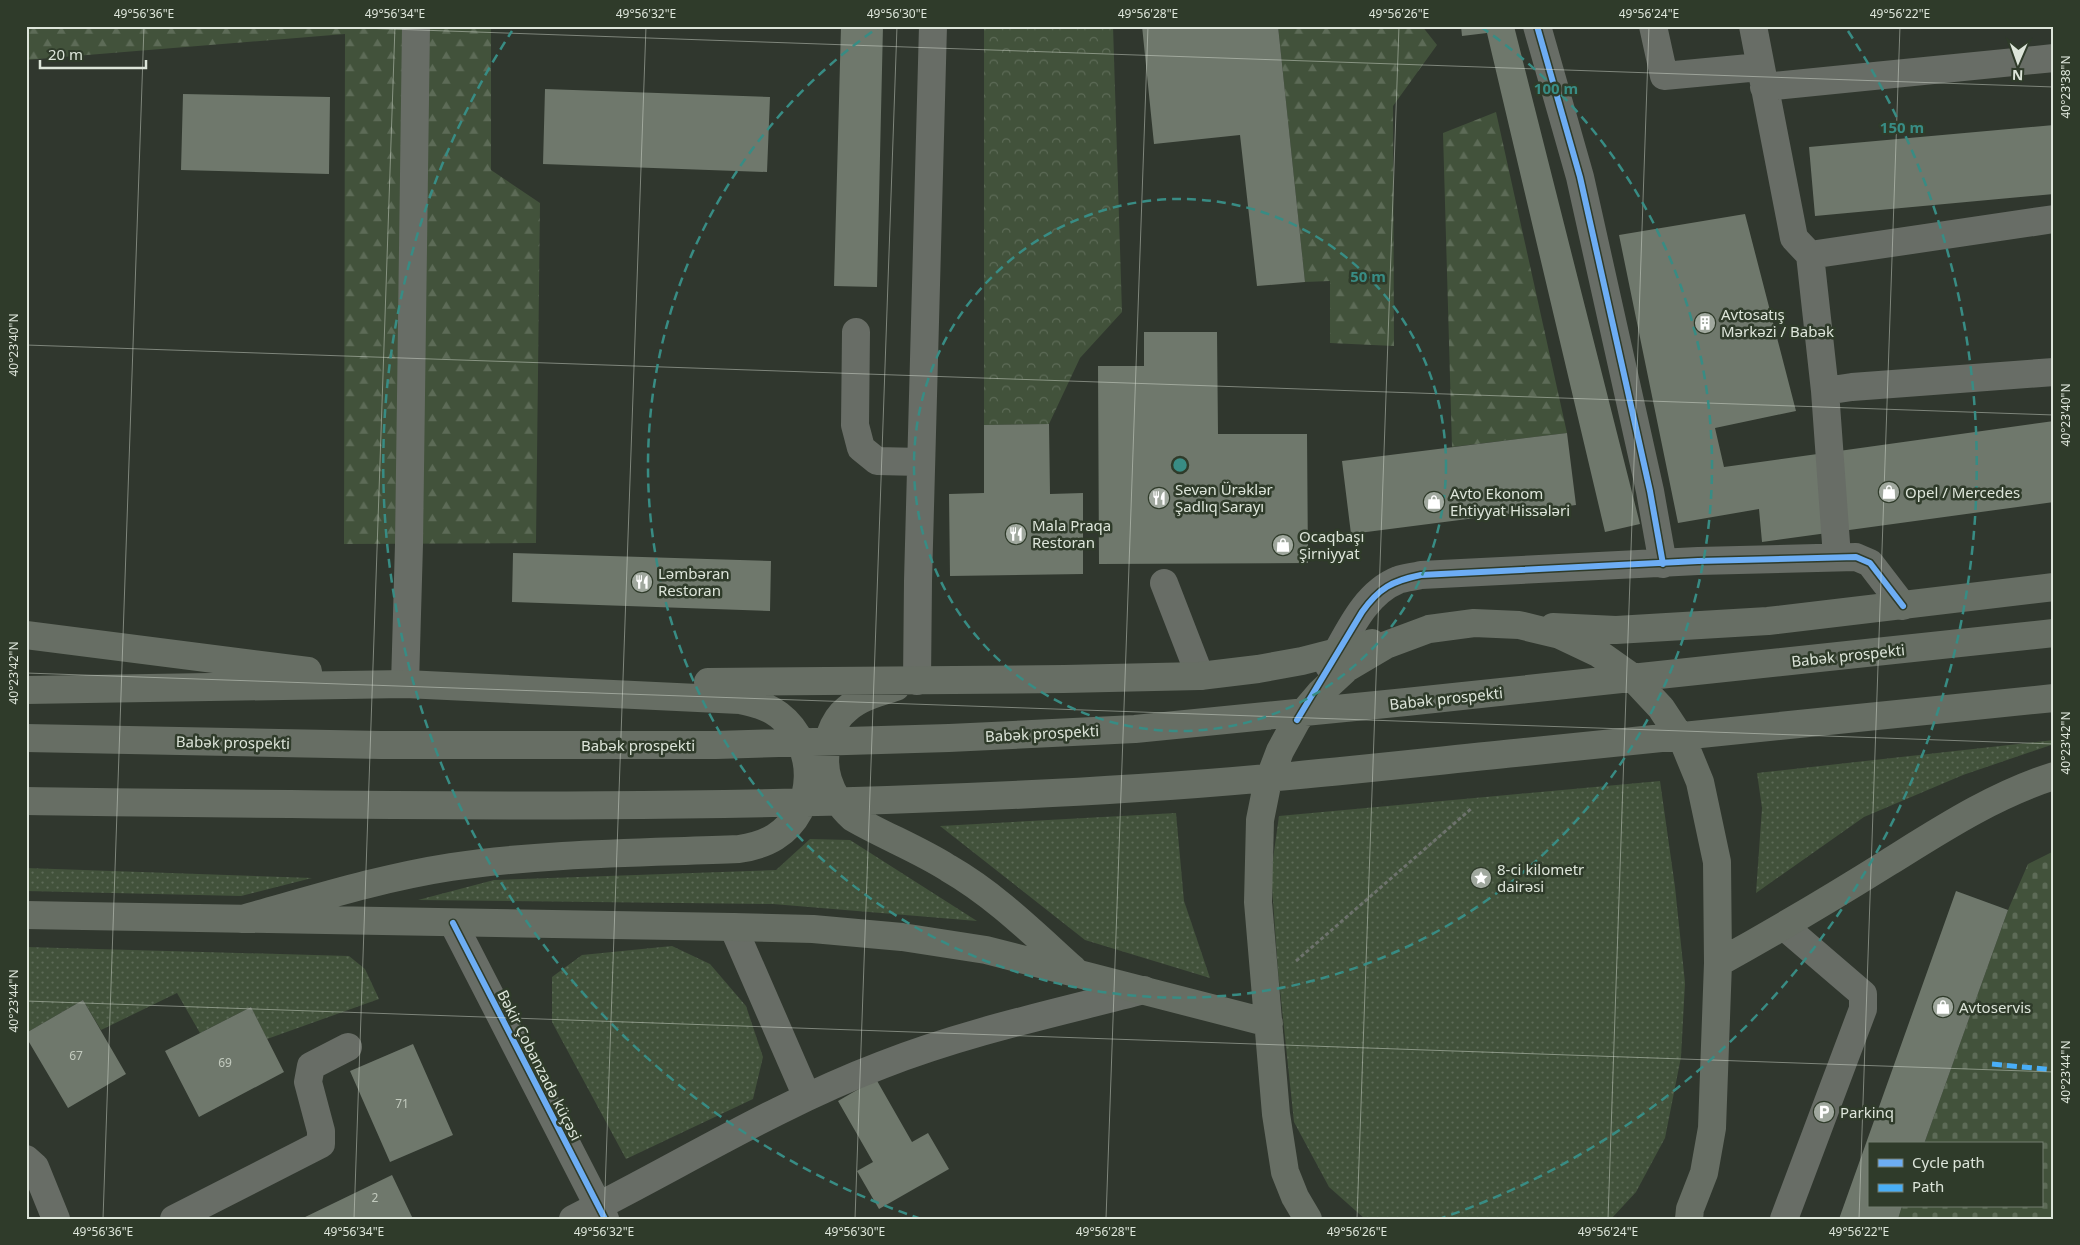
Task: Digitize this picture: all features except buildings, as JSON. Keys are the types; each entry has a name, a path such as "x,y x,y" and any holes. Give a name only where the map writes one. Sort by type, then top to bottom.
{"main road":[{"path":"26,690 405,684 917,681 1200,676 1258,669 1338,652 1429,629 1474,623 1616,630 1768,621 2054,587"},
{"path":"1519,625 1568,639 1598,653 1632,677 1661,708 1684,743 1700,782 1717,862 1718,963 1712,1128 1704,1173 1687,1216"},
{"path":"1308,1219 1295,1197 1285,1172 1276,1114 1258,902 1260,820 1267,785 1280,751 1297,720 1320,692 1347,668 1386,645 1429,629"},
{"name":"Babək prospekti","path":"26,738 381,745 716,745 949,738 1135,729 2054,633"},
{"path":"26,635 405,684 740,700 762,705 778,714 794,728 804,747 809,773 806,796 795,818 776,836 758,845 739,849 541,858 452,867 387,880 242,919"},
{"path":"917,681 878,692 846,709 833,727 826,744 826,775 832,793 842,808 853,818 948,867 983,890 1022,922 1075,971"},
{"path":"26,801 384,806 711,804 952,797 1141,788 1416,763 2054,698"},
{"path":"1718,963 1785,927 1976,809 2010,792 2054,776"},
{"path":"26,915 733,926 813,929 902,937 986,950 1075,971 1269,1023"}],"street":[{"path":"405,684 416,26"},
{"path":"917,681 933,26"},
{"path":"1536,26 1580,177 1650,492 1663,564"},
{"path":"1653,26 1664,76 1762,77 2054,58"},
{"path":"1753,26 1794,238 1810,256 1825,391 1837,557"},
{"path":"1810,256 2054,219"},
{"path":"856,332 855,425 861,448 876,461 921,462"},
{"path":"1825,391 2054,372"},
{"path":"1297,720 1374,596 1398,580 1421,575 1698,561 1856,556 1870,563 1903,606"},
{"path":"1164,582 1200,676"},
{"name":"Bəkir Çobanzadə küçəsi","path":"453,923 601,1213"},
{"path":"733,926 807,1097"},
{"path":"1784,1219 1863,1009 1863,994 1785,927"},
{"path":"573,1219 601,1213 807,1097 880,1065 947,1041 1144,990"},
{"path":"174,1219 321,1144 321,1131 308,1082 311,1066 348,1047"},
{"path":"26,1159 35,1167 56,1219"}],"path":[{"path":"1295,962 1472,808"}],"green space":[{"path":"26,26 491,26 491,170 540,203 536,543 344,544 345,34 26,60"},
{"path":"984,26 1113,26 1122,312 1080,358 1049,424 984,425"},
{"path":"1278,26 1422,26 1437,45 1393,106 1394,346 1330,343 1330,281 1305,282"},
{"path":"1496,112 1567,433 1452,447 1443,133"},
{"path":"2054,740 2054,744 1963,775 1864,817 1756,893 1762,808 1757,773"},
{"path":"1660,781 1675,887 1685,983 1681,1057 1665,1138 1636,1192 1611,1219 1365,1219 1329,1187 1294,1122 1278,971 1271,873 1279,816"},
{"path":"1176,813 1184,901 1210,978 1085,940 940,826"},
{"path":"810,839 850,840 977,921 773,904 418,900 494,880 776,870"},
{"path":"2054,851 2054,1219 1898,1219 1901,1208 2042,1208 2042,1142 1925,1142 2008,910 2028,864"},
{"path":"26,868 312,878 241,896 26,891"},
{"path":"672,946 710,964 746,1006 763,1057 753,1099 626,1159 552,1022 552,977 582,955"},
{"path":"26,947 349,956 365,969 379,999 267,1039 251,1007 200,1033 177,993 101,1030 83,1000 26,1033"}],"marked path":[{"path":"1992,1064 2054,1070"}],"cycle path":[{"path":"1537,26 1580,177 1650,491 1663,564"},
{"path":"1297,720 1368,604 1380,591 1394,583 1421,575 1698,561 1856,557 1870,563 1903,606"},
{"path":"453,923 605,1219"}],"place":[{"name":"Avtosatış Mərkəzi / Babək","path":"1705,323"},
{"name":"Opel / Mercedes","path":"1889,492"},
{"name":"Sevən Ürəklər Şadlıq Sarayı","path":"1159,498"},
{"name":"Avto Ekonom Ehtiyyat Hissələri","path":"1434,502"},
{"name":"Mala Praqa Restoran","path":"1016,534"},
{"name":"Ocaqbaşı Şirniyyat","path":"1283,545"},
{"name":"Ləmbəran Restoran","path":"642,582"},
{"name":"8-ci kilometr dairəsi","path":"1481,878"},
{"name":"Avtoservis","path":"1943,1007"},
{"name":"Parkinq","path":"1824,1112"}]}
